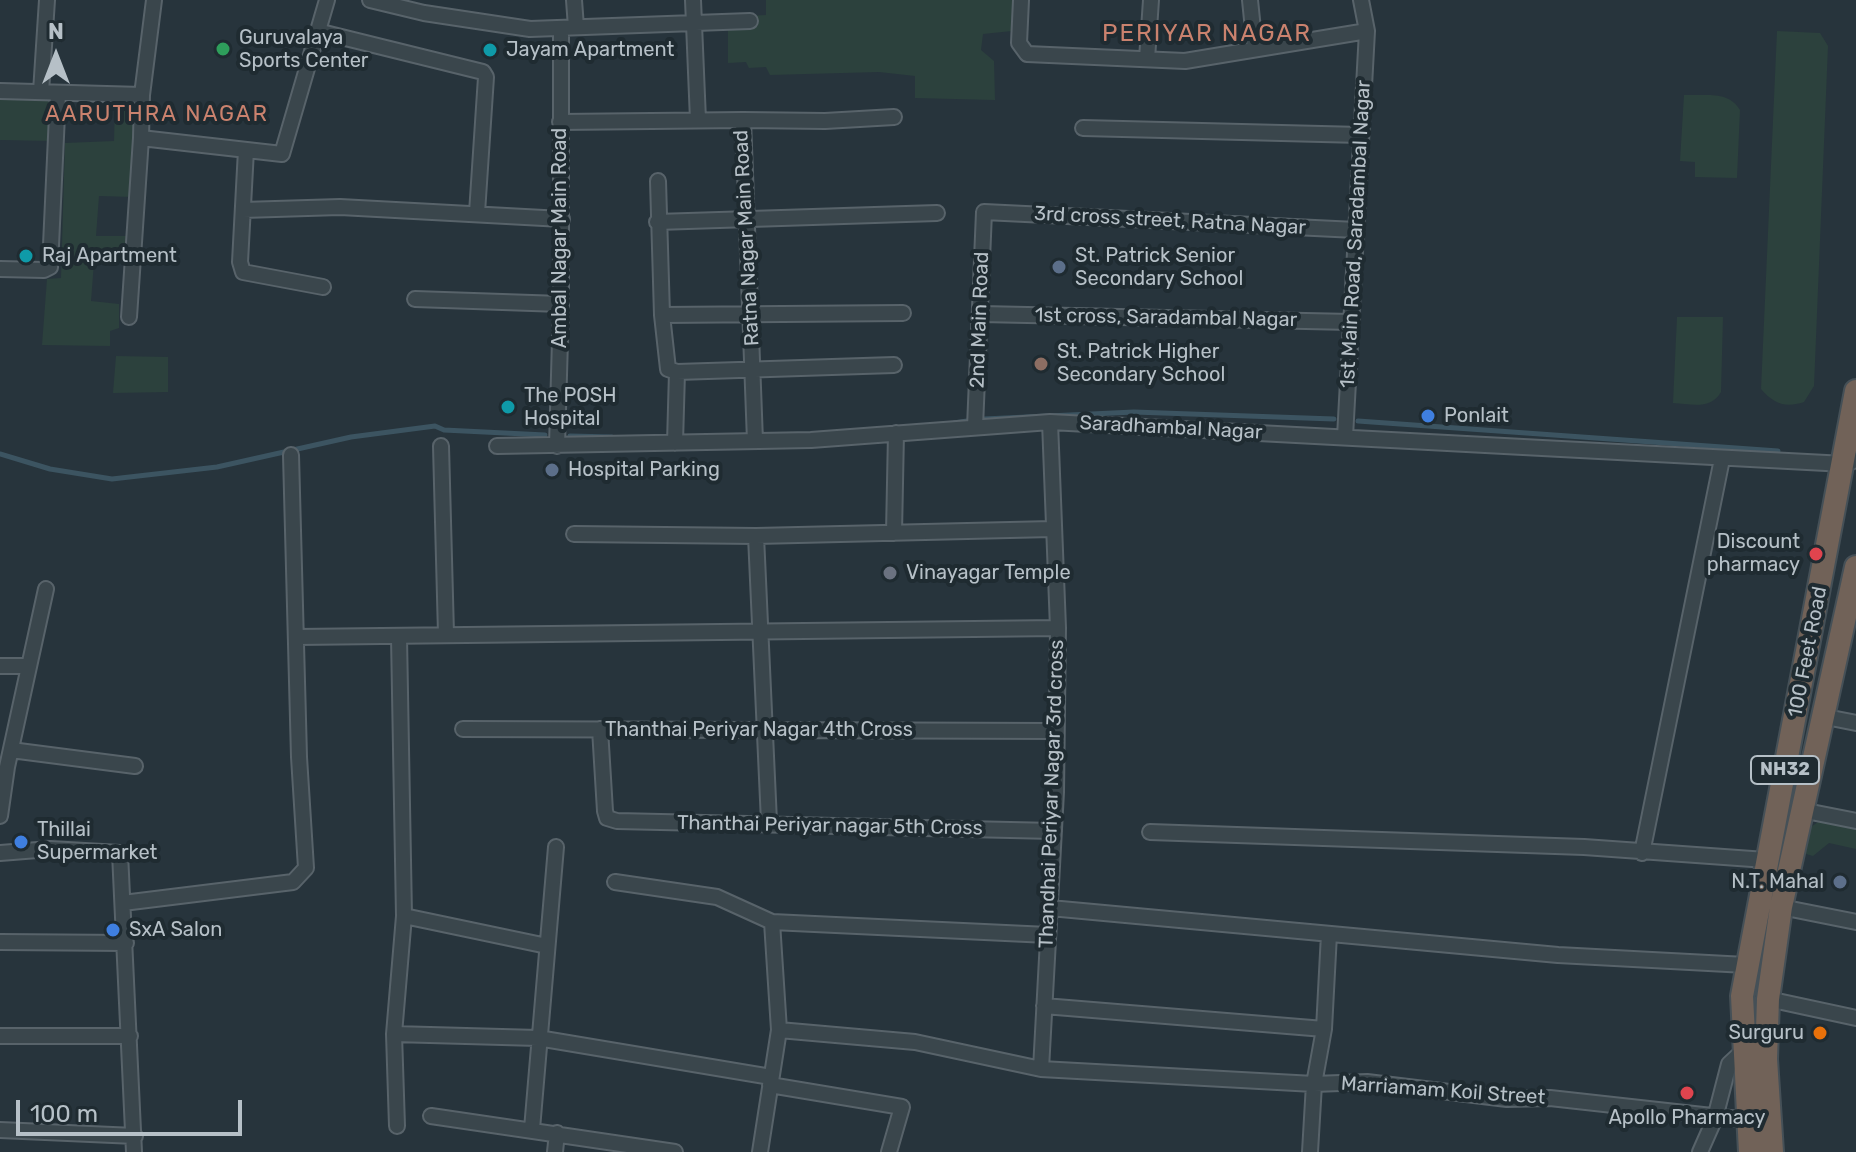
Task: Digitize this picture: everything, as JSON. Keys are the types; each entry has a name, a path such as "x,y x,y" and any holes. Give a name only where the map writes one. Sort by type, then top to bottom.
{"highway":[{"name":"100 Feet Road","path":"1750,1152 1743,1051 1742,996 1746,965 1850,462 1856,391"},
{"name":"100 Feet Road","path":"1772,1152 1766,1059 1768,999 1781,907 1856,567"}],"street":[{"path":"41,92 47,0"},
{"path":"129,317 142,95 154,0"},
{"path":"141,138 282,154 327,0"},
{"path":"370,0 424,13 500,25 568,28 750,21"},
{"name":"Ambal Nagar Main Road","path":"557,446 562,219 560,122 568,28 574,0"},
{"path":"693,0 698,120"},
{"path":"1021,0 1019,43 1027,54 1185,61 1367,31"},
{"path":"1147,59 1151,0"},
{"path":"1250,0 1255,49"},
{"name":"1st Main Road, Saradambal Nagar","path":"1345,437 1367,31 1361,0"},
{"path":"317,31 483,72 486,77 477,213"},
{"path":"0,91 142,95"},
{"path":"0,269 44,270 50,267 58,93"},
{"path":"743,120 825,121 894,117"},
{"name":"Ratna Nagar Main Road","path":"560,122 743,120 755,441"},
{"path":"1083,128 1361,135"},
{"path":"246,150 243,272 323,287"},
{"path":"658,181 664,357 668,369 677,372 894,365"},
{"path":"243,210 340,207 562,219"},
{"name":"3rd cross street, Ratna Nagar","path":"984,212 1356,230"},
{"name":"2nd Main Road","path":"975,427 984,212"},
{"path":"657,222 937,213"},
{"path":"415,299 561,304"},
{"path":"662,315 903,313"},
{"name":"1st cross, Saradambal Nagar","path":"981,314 1352,322"},
{"path":"675,443 677,372"},
{"name":"Saradhambal Nagar","path":"497,446 755,441 1050,422 1722,459 1850,462"},
{"name":"Thandhai Periyar Nagar 3rd cross","path":"1041,1069 1054,831 1058,628 1050,422"},
{"path":"894,533 896,433"},
{"path":"441,446 446,634"},
{"path":"123,903 293,882 301,877 307,858 299,771 291,455"},
{"path":"1642,853 1722,459"},
{"path":"574,534 756,536 1052,529"},
{"path":"756,536 762,729 769,822"},
{"path":"0,816 3,767 11,750 46,589"},
{"path":"297,637 1058,628"},
{"path":"397,1126 394,1034 404,916 399,637"},
{"path":"0,666 29,666"},
{"path":"1821,716 1856,723"},
{"name":"Thanthai Periyar Nagar 4th Cross","path":"463,729 1055,731"},
{"name":"Thanthai Periyar nagar 5th Cross","path":"600,729 607,818 617,821 769,822 1054,831"},
{"path":"11,750 135,766"},
{"path":"1801,810 1856,821"},
{"path":"1150,832 1584,847 1766,860"},
{"path":"532,1129 556,847"},
{"path":"0,853 50,849 120,853 134,1152"},
{"path":"615,882 717,897 772,922 1048,935"},
{"path":"1781,907 1856,922"},
{"path":"1050,908 1558,955 1746,965"},
{"path":"404,916 547,946"},
{"path":"760,1152 779,1030 772,922"},
{"path":"1310,1152 1314,1084 1324,1029 1329,934"},
{"path":"0,942 126,943"},
{"path":"1768,999 1856,1018"},
{"path":"1044,1006 1324,1029"},
{"name":"Marriamam Koil Street","path":"779,1030 915,1042 1041,1069 1314,1084 1367,1082 1507,1099 1550,1098 1748,1120"},
{"path":"394,1034 538,1038 902,1107 889,1152"},
{"path":"0,1036 130,1036"},
{"path":"1700,1152 1715,1118 1729,1064 1743,1051"},
{"path":"431,1116 675,1152"},
{"path":"0,1130 135,1136"},
{"path":"555,1152 557,1133"}],"green space":[{"path":"766,0 1013,0 1012,31 983,34 981,50 994,61 995,100 915,98 915,76 879,72 770,75 766,67 749,68 746,62 728,63 728,17 766,15"},
{"path":"1777,31 1820,33 1828,46 1814,386 1804,402 1791,405 1775,401 1761,389"},
{"path":"0,94 54,98 53,141 0,140"},
{"path":"1684,95 1723,97 1740,110 1737,178 1695,177 1695,162 1680,161"},
{"path":"115,104 137,105 133,197 99,196 96,236 130,236 126,250 95,250 91,301 119,304 119,328 110,331 110,346 42,345 47,279 61,278 65,143 114,141"},
{"path":"1677,317 1723,317 1721,392 1706,404 1673,403"},
{"path":"116,356 168,357 168,392 113,393"},
{"path":"1821,820 1856,828 1856,849 1829,843 1813,856 1799,852 1805,831"}],"waterway":[{"path":"984,419 1134,412 1334,419"},
{"path":"954,423 967,421"},
{"path":"1358,421 1778,451"},
{"path":"0,454 50,469 112,479 217,467 351,437 435,426 444,430 545,435"},
{"path":"570,436 612,437"}],"place":[{"name":"Guruvalaya Sports Center","path":"223,49"},
{"name":"Jayam Apartment","path":"490,50"},
{"name":"Raj Apartment","path":"26,256"},
{"name":"St. Patrick Senior Secondary School","path":"1059,267"},
{"name":"St. Patrick Higher Secondary School","path":"1041,364"},
{"name":"The POSH Hospital","path":"508,407"},
{"name":"Ponlait","path":"1428,416"},
{"name":"Hospital Parking","path":"552,470"},
{"name":"Discount pharmacy","path":"1816,554"},
{"name":"Vinayagar Temple","path":"890,573"},
{"name":"Thillai Supermarket","path":"21,842"},
{"name":"N.T. Mahal","path":"1840,882"},
{"name":"SxA Salon","path":"113,930"},
{"name":"Surguru","path":"1820,1033"},
{"name":"Apollo Pharmacy","path":"1687,1093"}],"district":[{"name":"PERIYAR NAGAR","path":"1207,34"},
{"name":"AARUTHRA NAGAR","path":"157,115"}]}
